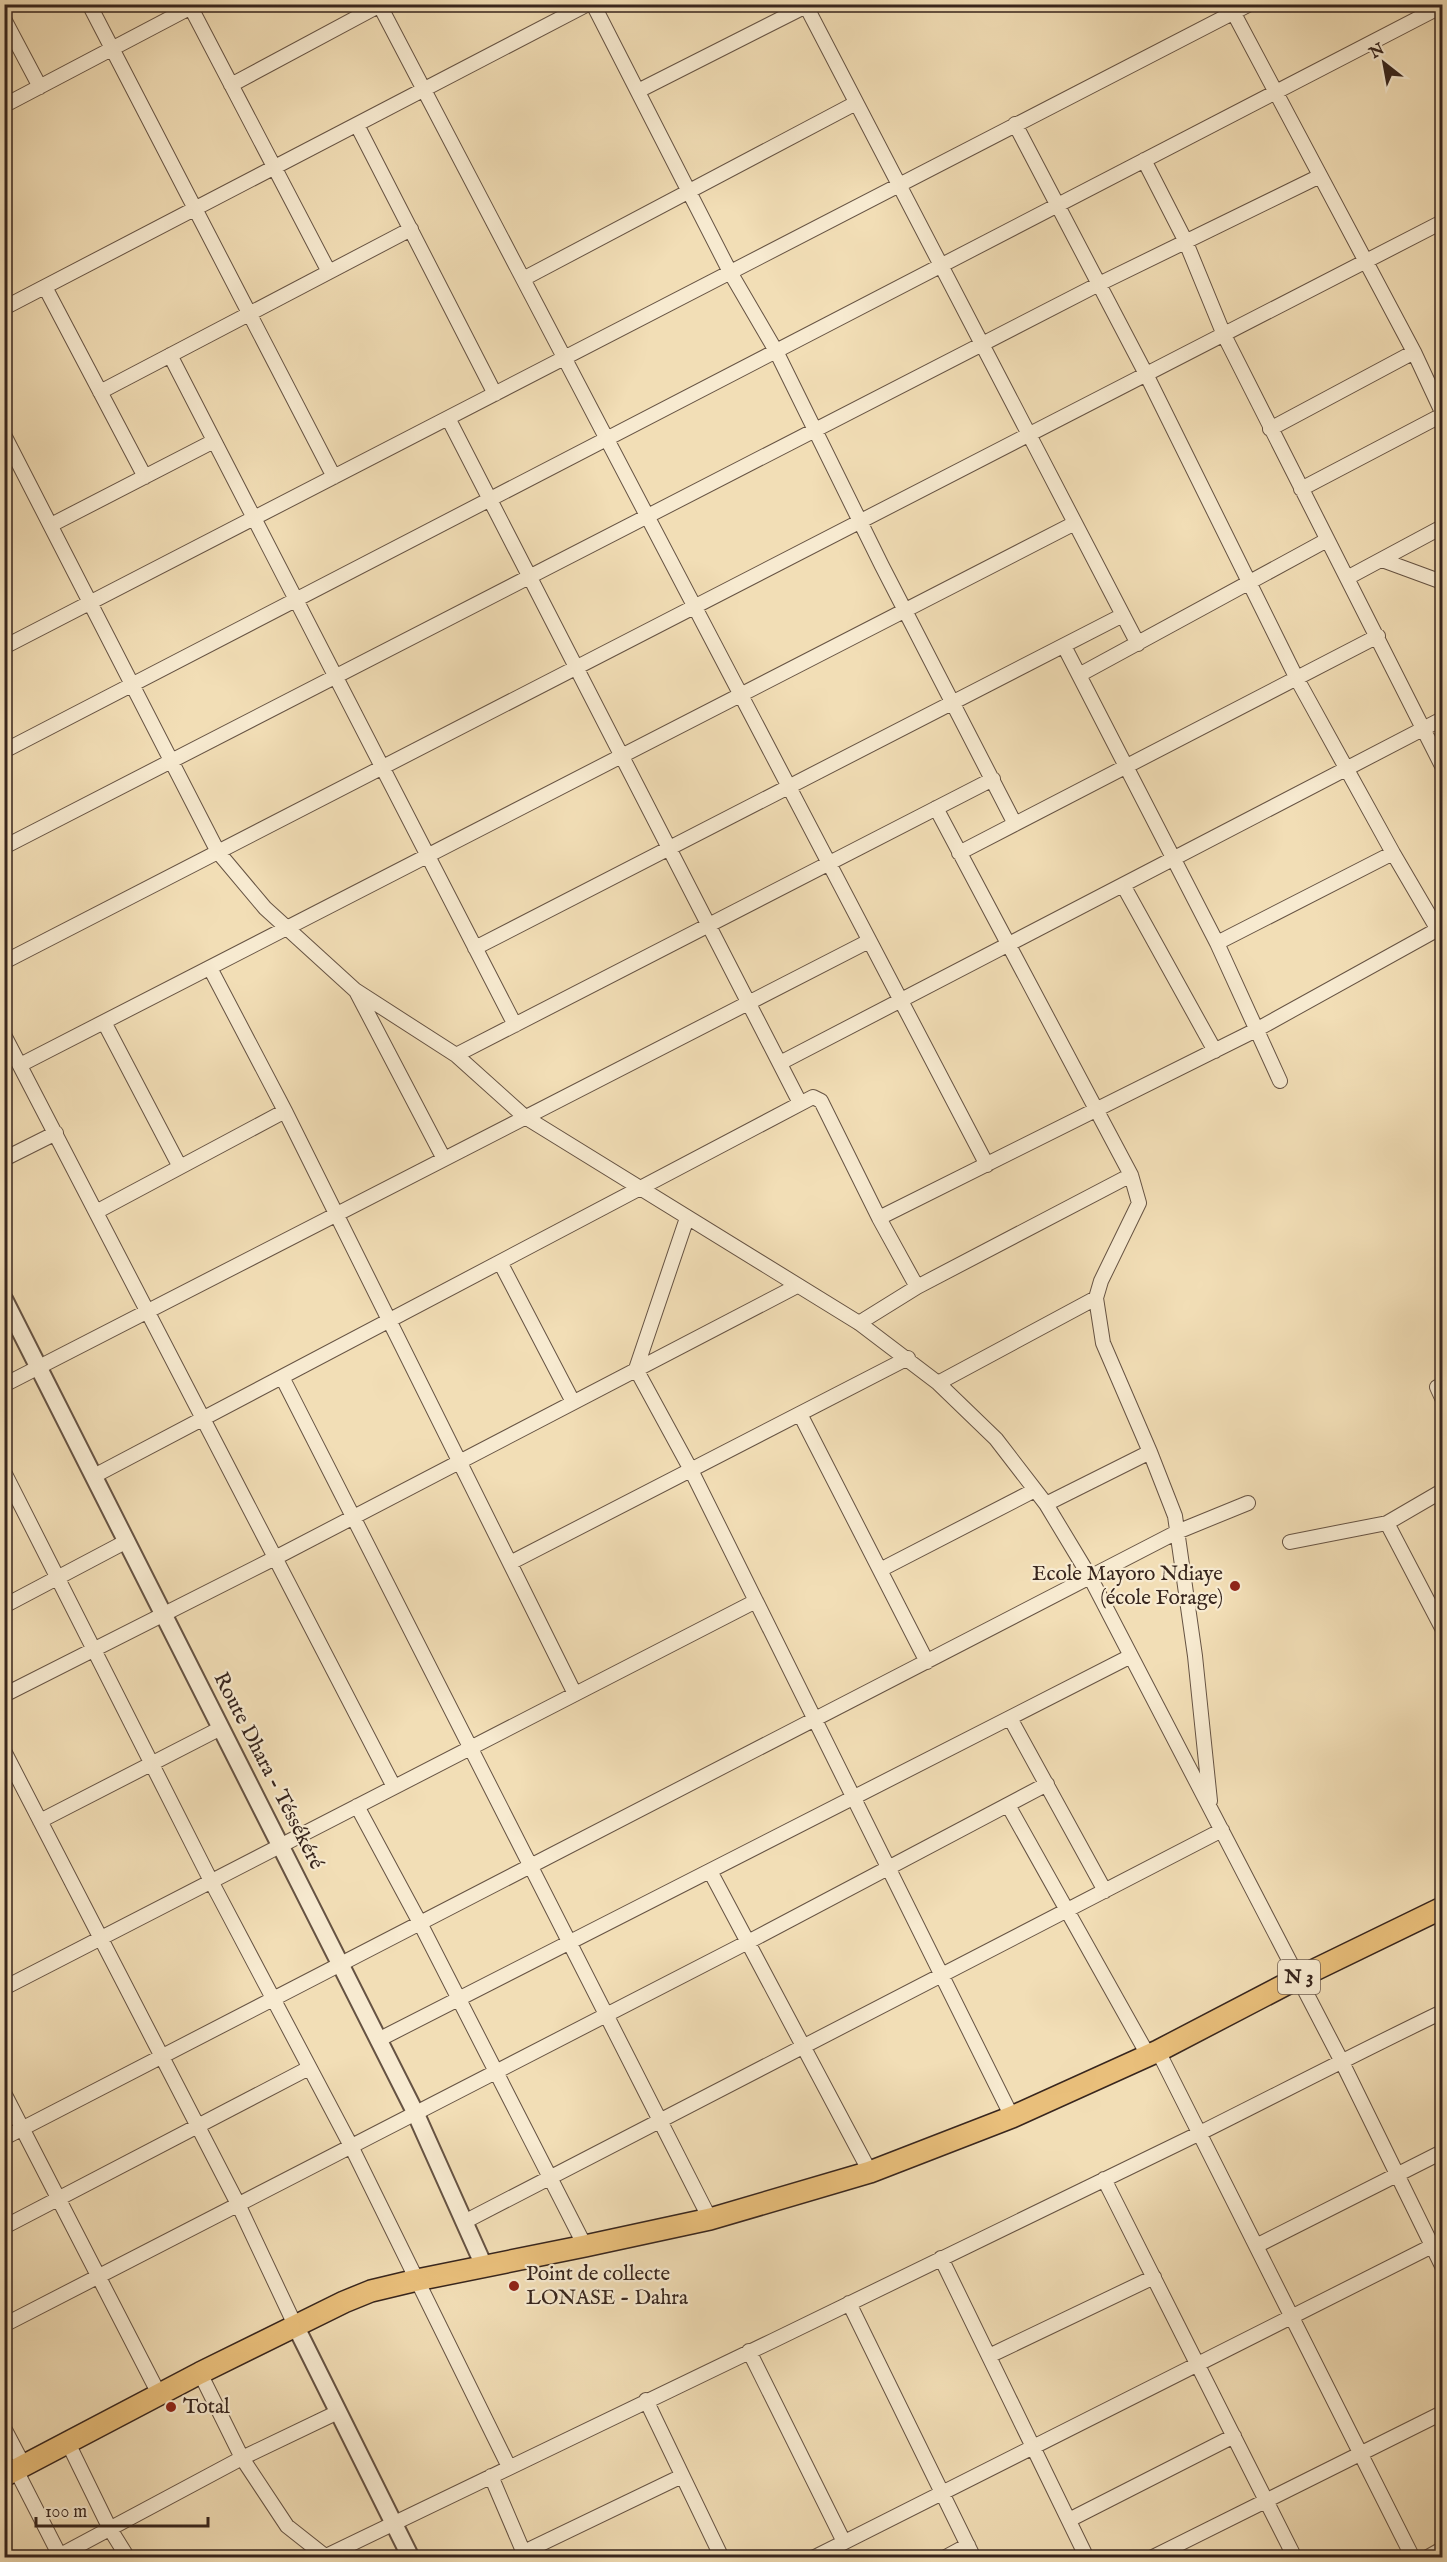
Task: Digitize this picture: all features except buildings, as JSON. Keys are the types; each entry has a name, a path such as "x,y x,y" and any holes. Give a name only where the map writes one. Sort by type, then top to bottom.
{"main road":[{"name":"N 3","path":"15,2470 295,2325 371,2291 710,2218 870,2172 1012,2117 1153,2053 1298,1978 1443,1908"}],"street":[{"path":"89,4 334,477"},
{"path":"4,308 588,4"},
{"path":"593,4 730,272 776,351 1015,824"},
{"path":"4,647 1015,124 1232,9 1250,4"},
{"path":"231,85 380,5 987,1166"},
{"path":"638,91 807,5 1138,644"},
{"path":"5,105 192,6 329,272"},
{"path":"4,751 1443,6"},
{"path":"1232,9 1414,352 1443,413 1301,489"},
{"path":"4,19 40,87"},
{"path":"523,279 856,103"},
{"path":"879,1218 1256,1030 1440,929 1393,853 1297,679 1146,374 1015,124"},
{"path":"357,125 495,394"},
{"path":"1144,160 1185,240 1224,335 1270,429 1443,766"},
{"path":"4,847 1185,240 1320,176"},
{"path":"4,962 1443,222"},
{"path":"100,392 411,229"},
{"path":"45,287 145,477"},
{"path":"1270,429 1414,352"},
{"path":"170,355 515,1025"},
{"path":"448,418 800,1103"},
{"path":"4,435 218,852 265,908 355,990 456,1055 525,1117 859,1323 938,1383 996,1439 1046,1504 1090,1577 1399,2174 1438,2244 1443,2266"},
{"path":"51,525 214,441"},
{"path":"20,1065 1075,523"},
{"path":"1347,578 1443,527"},
{"path":"1079,675 1327,540"},
{"path":"1382,560 1443,582"},
{"path":"475,948 1123,615"},
{"path":"959,853 1378,636"},
{"path":"1064,646 1217,943 1280,1081"},
{"path":"780,1063 1443,719"},
{"path":"456,1055 993,779"},
{"path":"936,808 1131,1175 1139,1203 1101,1281 1096,1298 1103,1343 1175,1516 1195,1656 1210,1808"},
{"path":"1217,943 1393,853"},
{"path":"1123,885 1215,1051"},
{"path":"4,1384 869,941"},
{"path":"210,968 285,1112 575,1694"},
{"path":"355,990 444,1159"},
{"path":"104,1022 180,1167"},
{"path":"4,1035 394,1787"},
{"path":"94,1476 813,1097 821,1101 879,1218 917,1287"},
{"path":"96,1212 285,1112"},
{"path":"4,1159 56,1133"},
{"path":"859,1323 917,1287 1131,1175"},
{"path":"687,1218 636,1369 691,1470 940,1976 1012,2117"},
{"path":"500,1262 573,1401"},
{"path":"4,1695 275,1558 797,1286"},
{"path":"938,1383 1096,1298"},
{"name":"Route Dhara - Téssékéré","path":"4,1299 414,2112 466,2221 484,2266"},
{"path":"510,1563 908,1358"},
{"path":"282,1377 710,2218"},
{"path":"800,1414 927,1662"},
{"path":"1046,1504 1150,1452"},
{"path":"4,1472 211,1881 351,2146 509,2467"},
{"path":"880,1570 1035,1490"},
{"path":"1290,1542 1387,1523 1443,1491"},
{"path":"4,2138 1177,1532 1248,1503"},
{"path":"1387,1523 1443,1628"},
{"path":"4,1606 127,1541"},
{"path":"4,1988 756,1601"},
{"path":"378,2040 1131,1656"},
{"path":"1010,1718 1105,1891"},
{"path":"40,1821 221,1728"},
{"path":"4,1751 238,2204 295,2325 411,2558"},
{"path":"4,2325 748,1942 1047,1784"},
{"path":"1008,1805 1065,1911 1153,2053 1199,2133 1413,2558"},
{"path":"357,1806 420,1923 585,2246"},
{"path":"466,2221 1222,1830"},
{"path":"710,1871 870,2172"},
{"path":"200,2373 242,2458 287,2526 324,2557 1199,2133 1341,2060 1443,2012"},
{"path":"4,2227 309,2068"},
{"path":"4,2092 159,2394"},
{"path":"1256,2246 1443,2152"},
{"path":"1104,2179 1295,2558"},
{"path":"813,2558 1438,2244"},
{"path":"941,2258 1087,2558"},
{"path":"989,2356 1154,2277"},
{"path":"849,2303 971,2551 944,2558"},
{"path":"749,2351 844,2542"},
{"path":"646,2400 722,2558"},
{"path":"4,2428 15,2470 59,2557 242,2458 338,2412"},
{"path":"1151,2558 1443,2413"},
{"path":"1069,2520 1234,2436"},
{"path":"68,2443 110,2529 128,2558"},
{"path":"491,2476 525,2555 682,2476"},
{"path":"1426,2558 1443,2549"}],"place":[{"name":"Ecole Mayoro Ndiaye (école Forage)","path":"1235,1586"},
{"name":"Point de collecte LONASE - Dahra","path":"514,2286"},
{"name":"Total","path":"171,2407"}]}
